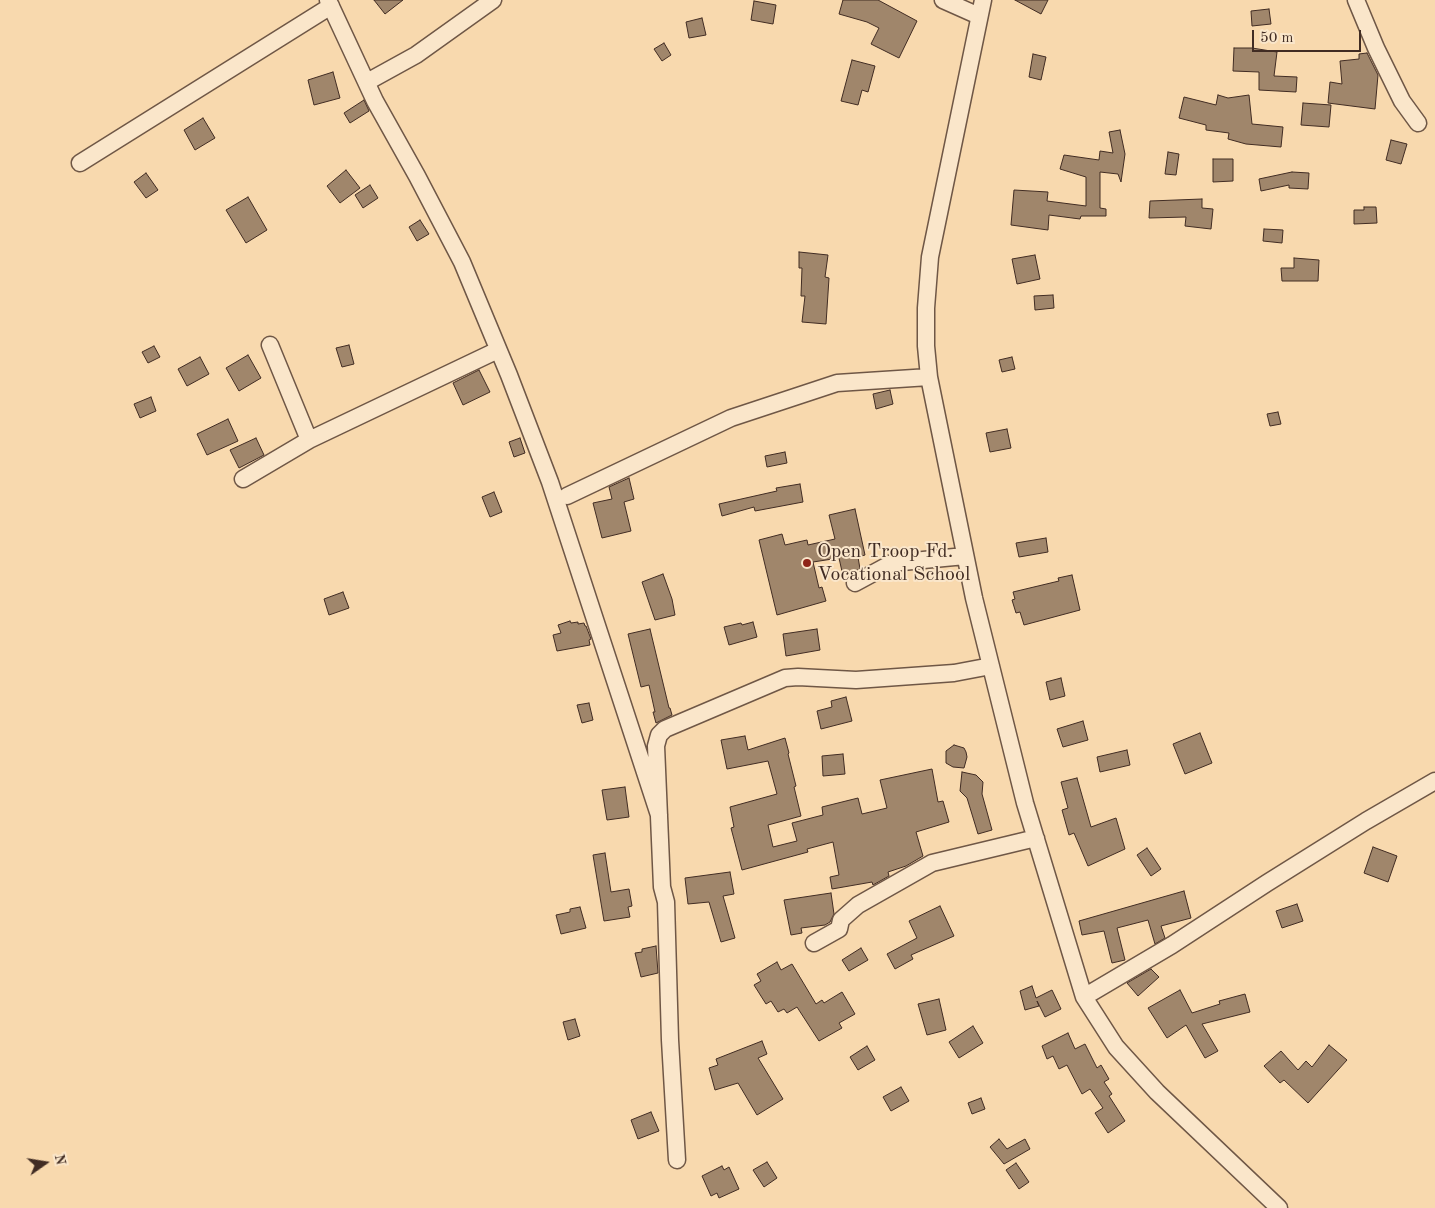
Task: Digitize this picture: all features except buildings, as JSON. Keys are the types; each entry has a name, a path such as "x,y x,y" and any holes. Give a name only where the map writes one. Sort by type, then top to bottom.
{"street":[{"path":"368,82 416,55 493,0"},
{"path":"943,0 979,16"},
{"path":"983,0 930,257 926,308 926,346 929,377 974,598 1025,803 1084,996 1116,1047 1157,1092 1279,1208"},
{"path":"1356,0 1376,48 1402,101 1418,122"},
{"path":"80,164 330,3 375,100 462,262 498,350 550,482 659,815"},
{"path":"270,345 309,440"},
{"path":"243,479 309,440 498,350"},
{"path":"567,496 731,418 837,383 929,377"},
{"path":"855,584 892,563 965,556"},
{"path":"678,1160 670,1040 666,902 662,887 656,746 659,735 666,729 785,678 856,680 954,673 991,666"},
{"path":"1084,996 1172,946 1349,831 1435,781"},
{"path":"814,943 838,929 841,920 858,905 932,863 1036,838"}],"place":[{"name":"Open Troop Fd. Vocational School","path":"807,563"}]}
